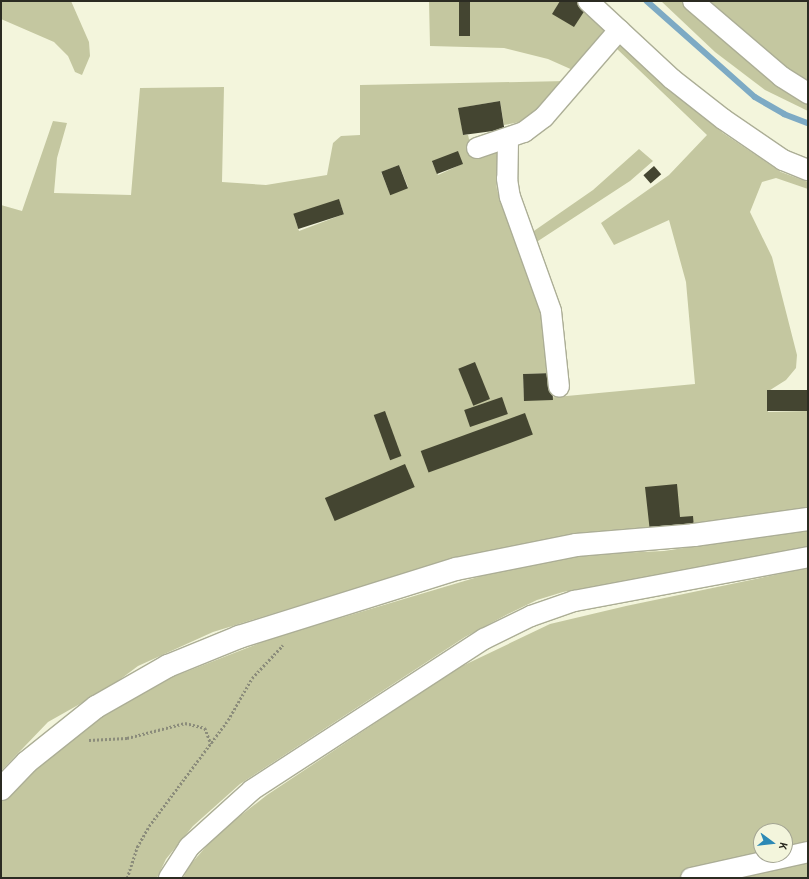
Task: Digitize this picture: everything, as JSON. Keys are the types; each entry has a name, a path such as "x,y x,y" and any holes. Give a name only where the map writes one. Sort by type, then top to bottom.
{"main road":[{"path":"1,789 27,762 96,707 168,666 239,637 456,569 576,545 694,535 808,519"}],"street":[{"path":"588,1 672,79 728,123 782,160 808,170"},
{"path":"693,1 782,77 808,93"},
{"path":"477,148 508,140 524,132 544,117 619,30"},
{"path":"508,140 507,179 510,197 551,311 560,387"},
{"path":"169,878 189,847 252,790 484,639 531,616 574,600 808,557"},
{"path":"691,878 808,852"}],"path":[{"path":"128,878 137,847 149,826 211,744 252,678 289,639"},
{"path":"87,740 127,738 185,723 205,728 211,744"}],"green space":[{"path":"1,1 71,1 89,42 90,56 82,75 75,72 68,56 54,42 1,19"},
{"path":"429,1 573,1 607,33 575,71 548,59 504,48 430,46"},
{"path":"661,1 808,1 808,111 765,90 715,52"},
{"path":"621,46 723,133 781,172 808,182 808,189 776,178 762,182 750,212 772,257 797,355 796,368 786,380 767,392 768,412 808,411 808,509 703,527 545,542 470,554 369,588 353,589 213,632 138,666 110,687 48,722 1,771 1,205 22,211 53,121 67,123 57,158 54,193 131,195 140,88 224,87 222,182 266,185 327,175 333,143 341,136 360,135 360,85 567,81 529,118 520,122 504,125 500,101 459,108 463,135 468,135 474,159 489,153 498,152 501,156 496,178 497,190 546,314 552,373 523,374 524,400 695,384 686,282 669,220 614,245 601,223 669,175 707,135 616,48","holes":["458,152 462,164 438,175 432,162","399,165 408,187 390,194 381,172","339,200 344,214 299,231 294,216"]},
{"path":"639,149 653,161 630,181 535,243 531,233 593,190"},
{"path":"808,529 808,547 563,592 537,600 465,637 240,784 193,826 166,859 157,878 1,878 1,800 31,768 112,709 175,676 273,638 498,571 592,554 664,551"},
{"path":"808,568 808,878 183,878 190,865 217,834 267,795 458,668 550,624 626,606"}],"building":[{"path":"459,1 470,1 470,36 459,36"},
{"path":"560,1 578,1 587,7 574,27 552,14"},
{"path":"500,101 505,133 493,135 493,131 463,135 458,108"},
{"path":"458,151 463,164 437,174 432,161"},
{"path":"399,165 408,188 390,195 381,172"},
{"path":"654,166 661,174 651,183 643,175"},
{"path":"339,199 344,214 298,229 293,214"},
{"path":"475,362 490,399 473,406 458,369"},
{"path":"552,373 553,400 524,401 523,374"},
{"path":"767,390 808,390 808,411 767,411"},
{"path":"502,397 508,414 470,427 464,410"},
{"path":"385,411 401,456 390,460 374,415"},
{"path":"525,413 533,435 429,473 421,451"},
{"path":"405,464 415,487 335,521 325,498"},
{"path":"677,484 680,517 693,516 694,528 650,532 645,487"}],"waterway":[{"path":"647,1 755,97 784,114 808,123"}]}
